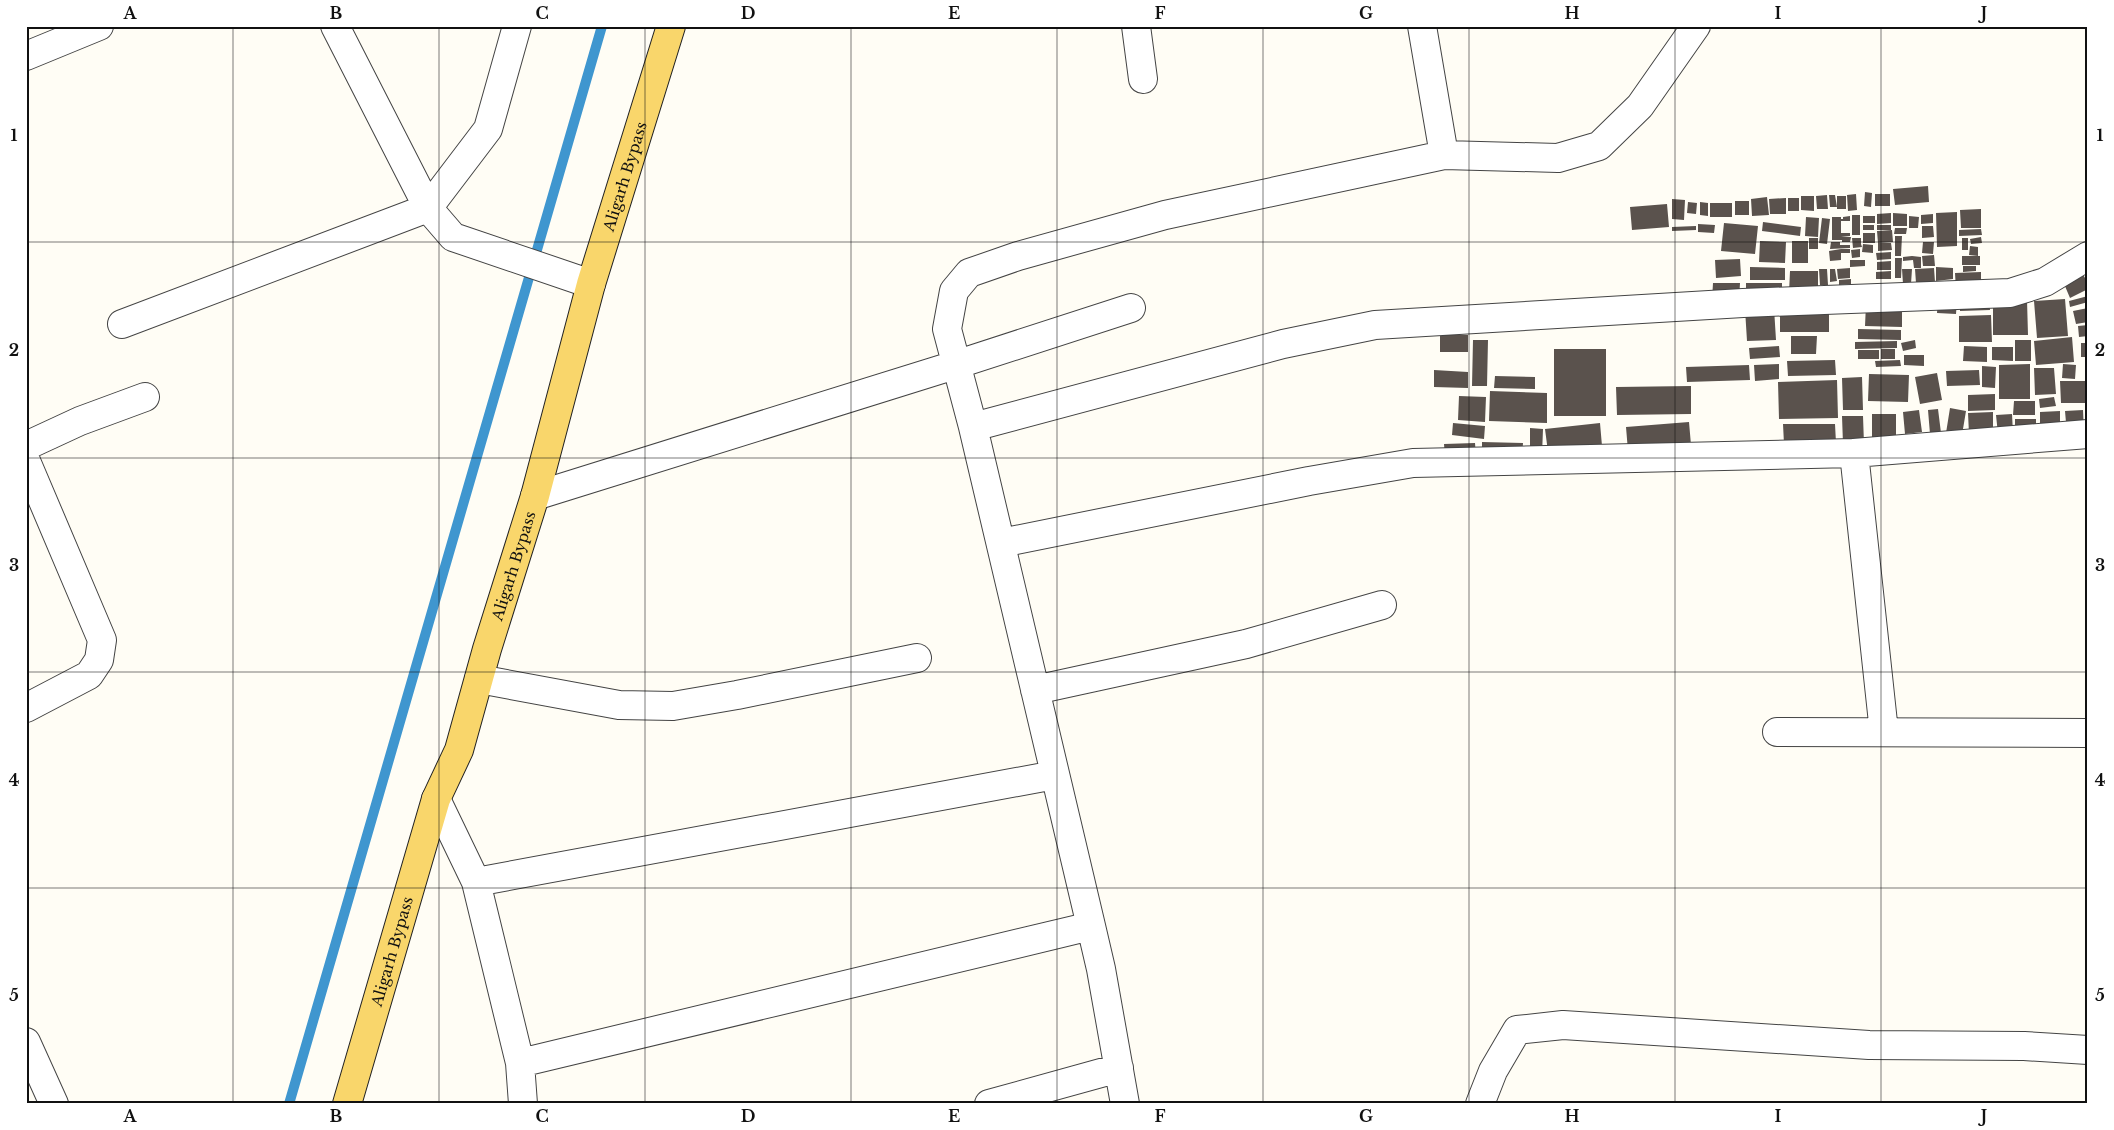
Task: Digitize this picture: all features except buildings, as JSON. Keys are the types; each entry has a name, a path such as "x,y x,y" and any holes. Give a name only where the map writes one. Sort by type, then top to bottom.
{"main road":[{"name":"Aligarh Bypass","path":"347,1104 436,799 458,750 536,496 591,284 671,26"}],"street":[{"path":"26,56 99,26"},
{"path":"335,26 428,208 452,237 591,284"},
{"path":"122,324 428,208 488,129 517,26"},
{"path":"1136,26 1143,79"},
{"path":"1422,26 1444,155"},
{"path":"1125,1104 1091,926 973,426 955,365 947,329 954,291 969,273 1018,256 1165,215 1444,155 1558,158 1599,146 1640,106 1696,26"},
{"path":"973,426 1283,344 1375,325 1743,303 2010,293 2045,282 2088,256"},
{"path":"536,496 1131,308"},
{"path":"26,446 80,421 145,397"},
{"path":"1001,543 1299,483 1413,463 1854,453 2088,434"},
{"path":"1854,453 1884,732"},
{"path":"26,461 102,640 98,660 89,675 26,708"},
{"path":"1035,690 1246,644 1382,605"},
{"path":"479,679 619,705 673,706 737,695 917,658"},
{"path":"1777,732 2088,733"},
{"path":"476,882 1055,775"},
{"path":"436,799 476,882 520,1063 522,1104"},
{"path":"520,1063 1091,926"},
{"path":"1480,1104 1493,1071 1517,1030 1563,1025 1869,1045 2024,1046 2088,1050"},
{"path":"26,1042 54,1104"},
{"path":"989,1104 1119,1068"}],"waterway":[{"path":"289,1104 602,26"}]}
